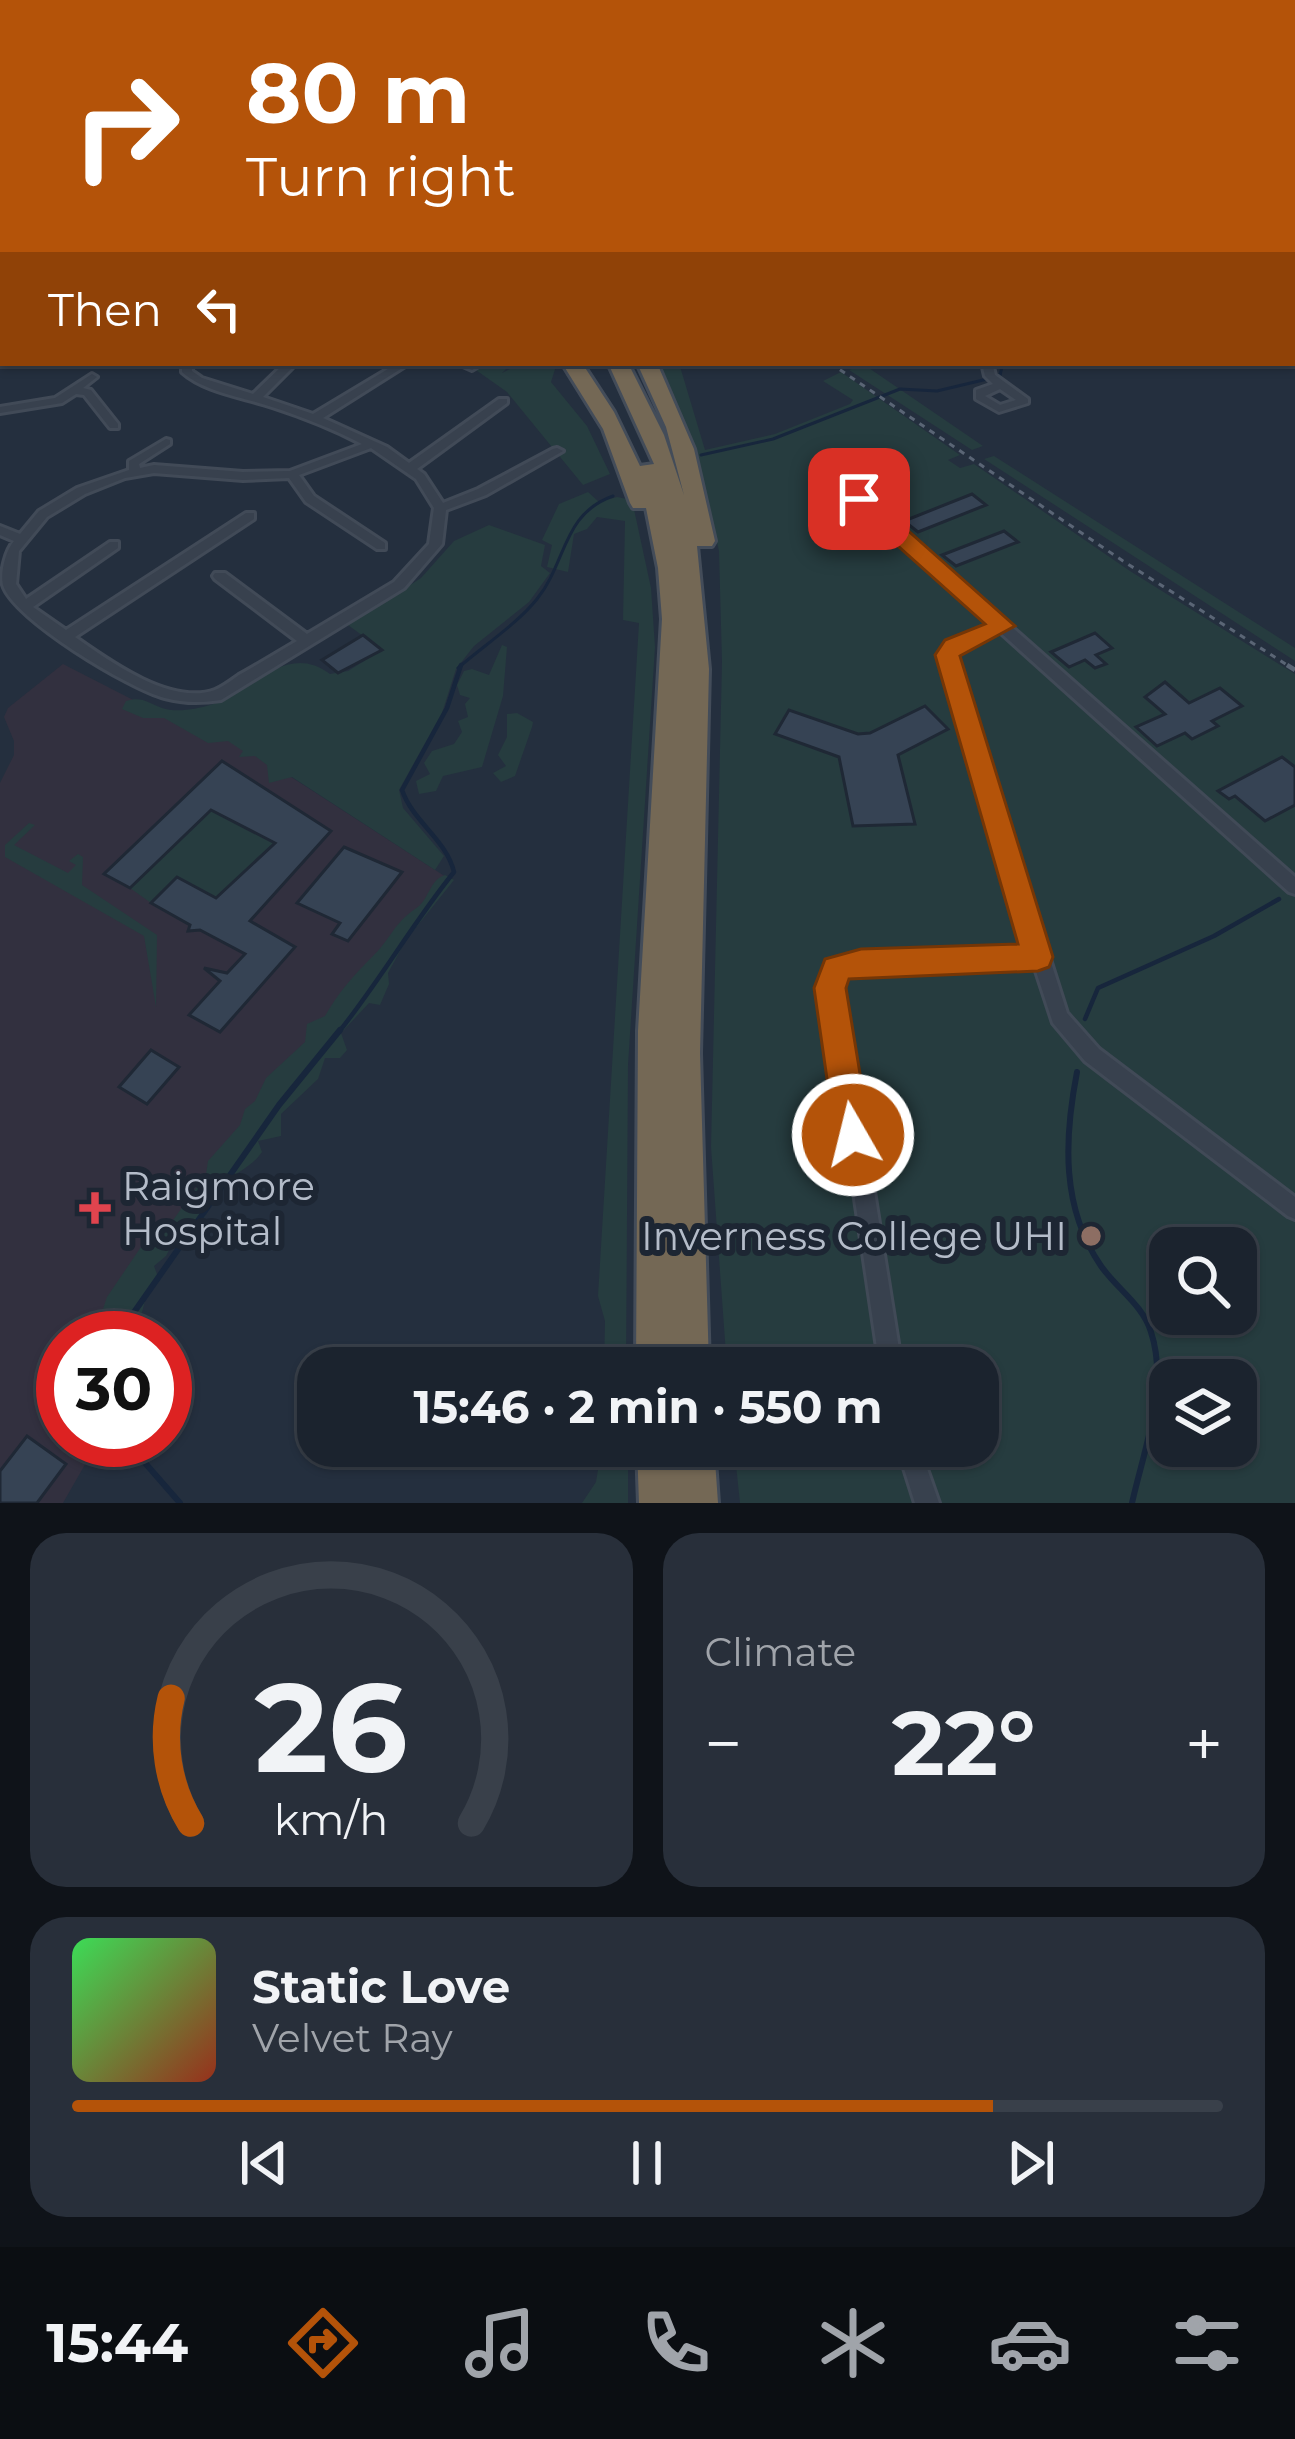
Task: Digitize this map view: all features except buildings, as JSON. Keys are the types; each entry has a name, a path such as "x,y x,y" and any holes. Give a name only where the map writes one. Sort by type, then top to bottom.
{"highway":[{"path":"574,366 601,404 624,451 674,619"},
{"path":"603,366 632,421 655,484 674,619 653,1030 656,1347"},
{"path":"620,366 648,417 673,482 689,557 696,630 683,1053 689,1347"},
{"path":"647,366 678,433 705,549 708,720 692,769"},
{"path":"659,1467 660,1503"},
{"path":"694,1467 697,1503"}],"street":[{"path":"187,366 187,372 198,380 316,417 369,445 428,481 444,507 439,542 421,568 216,696 191,701 157,694 24,607 9,584 19,538 43,514 81,491 135,472 187,468 243,476 292,474 369,445"},
{"path":"255,398 288,366"},
{"path":"316,417 400,366"},
{"path":"0,410 58,401 92,377"},
{"path":"78,391 88,392 114,426"},
{"path":"410,468 503,401"},
{"path":"135,472 134,463 166,442"},
{"path":"444,507 556,451"},
{"path":"292,474 310,499 381,546"},
{"path":"841,483 1295,887"},
{"path":"68,635 250,516"},
{"path":"0,530 19,538"},
{"path":"24,607 114,545"},
{"path":"220,576 307,641"},
{"path":"1002,626 954,646 947,655 1048,994 1069,1033 1122,1079 1295,1209"},
{"path":"888,1347 831,976 836,968 861,963 1038,957"},
{"path":"915,1467 927,1503"}],"shaded area":[{"name":"Raigmore Hospital","path":"63,664 145,706 237,742 446,877 115,1311 36,1311 36,1467 84,1467 63,1503 0,1503 0,783 14,755 4,717 8,708"}],"green space":[{"path":"501,366 506,369 502,373 516,366 556,366 551,382 587,426 610,474 583,485 507,392 473,368"},
{"path":"654,366 680,366 705,450 775,434 850,404 853,400 823,381 841,372 960,455 948,460 960,468 974,464 1130,571 1295,674 1295,1503 740,1503 736,1467 999,1467 999,1347 725,1347 711,1147 722,662 719,551 699,464 694,464"},
{"path":"866,366 983,446 972,450 849,370"},
{"path":"994,456 1295,648 1295,661 984,459"},
{"path":"588,492 599,502 617,497 632,500 651,588 655,647 628,1065 626,1347 604,1347 605,1321 598,1296 639,623 623,620 625,521 597,517 587,529 574,534 568,572 547,567 552,545 542,540 559,504"},
{"path":"489,525 545,545 541,566 550,573 529,602 474,646 456,669 442,713 399,790 403,808 444,856 435,870 292,777 269,783 267,765 255,756 239,757 243,751 228,741 208,743 164,718 143,718 122,709 126,701 136,699 174,710 205,706 298,663 330,674 348,671 382,650 348,625 421,578 454,541"},
{"path":"502,645 507,647 503,696 482,767 443,776 436,791 419,794 416,781 430,774 424,763 432,751 454,744 462,732 458,721 468,717 465,704 470,698 460,695 457,685 464,671 489,675"},
{"path":"517,713 533,722 532,727 515,776 501,782 493,773 506,766 498,755 507,737 507,714"},
{"path":"211,810 275,843 216,898 178,877 151,903 130,888"},
{"path":"29,823 35,825 14,845 68,873 76,865 69,861 78,854 83,857 82,885 157,935 156,1007 144,936 5,857 5,845"},
{"path":"445,875 454,880 406,940 388,973 389,984 380,1005 369,1003 341,1033 347,1050 340,1058 325,1058 318,1079 281,1114 281,1136 258,1141 262,1152 258,1157 225,1184 190,1238 171,1246 154,1266 158,1277 142,1311 102,1311 143,1244 166,1230 206,1174 208,1161 240,1125 266,1078 305,1042 307,1024 325,1016"},
{"path":"598,1467 628,1467 628,1503 582,1503 596,1482"}],"waterway":[{"path":"701,455 773,439 900,389 937,391 1000,376 1002,366"},
{"path":"461,666 529,609 547,585 574,527 596,504 613,496"},
{"path":"338,1033 454,872 402,790 447,708 461,666"},
{"path":"1085,1019 1098,988 1214,936 1279,899"},
{"path":"135,1311 279,1105 340,1030"},
{"path":"1077,1072 1068,1148 1072,1197 1088,1244 1142,1314 1156,1353 1153,1418 1132,1503"},
{"path":"149,1467 180,1503"}],"railway":[{"path":"834,366 1123,561 1292,668"},
{"path":"1287,665 1295,670"}],"place":[{"name":"Raigmore Hospital","path":"95,1208"},
{"name":"Inverness College UHI","path":"1091,1236"}],"route":[{"path":"853,1135 830,988 836,968 861,963 1038,957 947,655 954,646 1002,626 859,499"}]}
